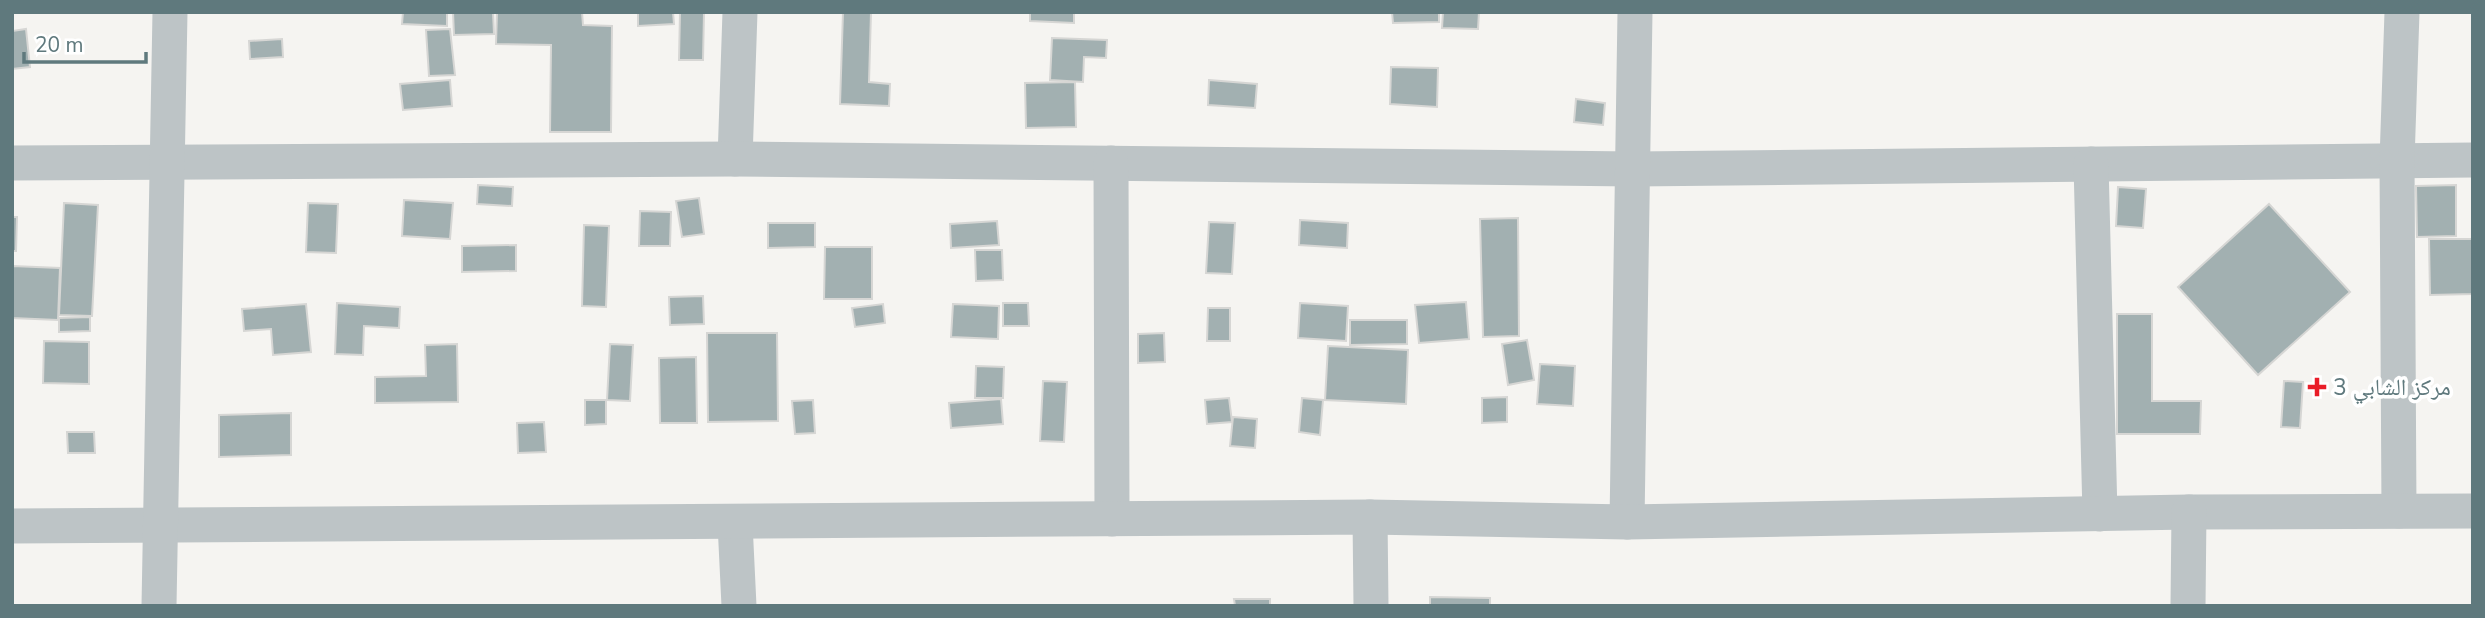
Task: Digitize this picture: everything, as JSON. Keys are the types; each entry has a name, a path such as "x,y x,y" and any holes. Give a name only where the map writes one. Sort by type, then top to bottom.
{"street":[{"path":"159,606 170,12"},
{"path":"735,159 740,12"},
{"path":"1627,523 1635,12"},
{"path":"2399,511 2397,161 2402,12"},
{"path":"12,163 735,159 1634,169 2473,160"},
{"path":"1111,163 1112,519"},
{"path":"2091,164 2100,514"},
{"path":"12,526 1370,517 1627,523 2189,512 2473,511"},
{"path":"2188,606 2189,512"},
{"path":"1370,517 1371,606"},
{"path":"736,523 738,606"}],"building":[{"path":"403,12 447,12 447,26 402,24"},
{"path":"453,12 493,12 494,34 454,35"},
{"path":"497,12 582,12 583,25 612,26 611,132 550,132 551,45 496,44"},
{"path":"638,12 673,12 674,24 638,26"},
{"path":"680,12 704,12 703,60 679,60"},
{"path":"843,12 871,12 869,82 890,84 889,106 840,104"},
{"path":"1030,12 1074,12 1074,23 1030,21"},
{"path":"1392,12 1439,12 1439,22 1393,23"},
{"path":"1443,12 1479,12 1478,29 1442,28"},
{"path":"26,29 30,67 12,69 12,31"},
{"path":"450,29 455,75 429,76 426,30"},
{"path":"1052,38 1107,40 1106,58 1084,57 1083,82 1050,80"},
{"path":"282,39 283,57 250,59 249,41"},
{"path":"1391,67 1438,68 1437,107 1390,104"},
{"path":"450,80 452,106 403,110 400,84"},
{"path":"1209,80 1257,84 1255,108 1208,105"},
{"path":"1075,82 1076,127 1026,128 1025,83"},
{"path":"1576,99 1605,103 1603,125 1574,122"},
{"path":"478,185 513,187 512,206 477,204"},
{"path":"2456,185 2456,236 2417,237 2416,186"},
{"path":"2118,187 2146,189 2143,228 2116,226"},
{"path":"699,198 704,234 682,237 676,201"},
{"path":"404,200 453,203 450,239 402,236"},
{"path":"64,203 98,205 92,316 59,315"},
{"path":"308,203 338,204 336,253 306,252"},
{"path":"2269,204 2350,292 2258,375 2178,287"},
{"path":"640,211 671,212 670,246 639,246"},
{"path":"12,217 17,217 16,251 12,251"},
{"path":"1518,218 1519,336 1483,337 1480,219"},
{"path":"1300,220 1348,223 1347,248 1299,245"},
{"path":"997,221 999,245 951,248 950,224"},
{"path":"1209,222 1235,223 1232,274 1206,273"},
{"path":"768,223 815,223 815,247 768,248"},
{"path":"584,225 609,226 606,307 582,306"},
{"path":"2429,239 2473,239 2473,294 2430,295"},
{"path":"516,245 516,271 462,272 462,246"},
{"path":"825,247 872,247 872,299 824,299"},
{"path":"975,250 1002,250 1003,280 976,281"},
{"path":"12,266 60,268 58,320 12,318"},
{"path":"703,296 704,324 670,325 669,297"},
{"path":"1466,302 1469,339 1419,343 1415,305"},
{"path":"337,303 400,307 399,328 364,326 363,355 335,354"},
{"path":"1003,303 1028,303 1029,326 1003,326"},
{"path":"1300,303 1348,306 1346,341 1298,338"},
{"path":"306,304 311,352 273,355 271,329 244,331 242,309"},
{"path":"883,304 885,323 855,327 852,308"},
{"path":"953,304 999,306 998,339 951,337"},
{"path":"1208,308 1230,308 1230,341 1207,341"},
{"path":"2117,314 2152,314 2152,401 2201,401 2200,434 2117,434"},
{"path":"90,317 90,331 59,332 59,318"},
{"path":"1350,320 1407,320 1407,344 1350,345"},
{"path":"707,333 777,333 778,421 708,422"},
{"path":"1164,333 1165,362 1138,363 1138,334"},
{"path":"1527,340 1534,380 1508,385 1502,344"},
{"path":"44,341 89,342 89,384 43,383"},
{"path":"457,344 458,402 375,403 375,377 426,376 425,345"},
{"path":"610,344 633,345 630,401 607,400"},
{"path":"1328,346 1408,350 1406,404 1325,400"},
{"path":"696,357 697,423 660,423 659,358"},
{"path":"1540,364 1575,366 1573,406 1537,404"},
{"path":"976,366 1004,367 1003,398 975,398"},
{"path":"1043,381 1067,382 1064,442 1040,441"},
{"path":"2284,381 2303,382 2300,428 2281,427"},
{"path":"1507,397 1507,422 1482,423 1482,398"},
{"path":"1229,398 1232,422 1207,424 1205,400"},
{"path":"1302,398 1323,400 1320,435 1299,432"},
{"path":"1001,399 1003,424 951,428 949,403"},
{"path":"585,400 606,400 606,424 585,425"},
{"path":"813,400 815,433 795,434 792,401"},
{"path":"291,413 291,455 219,457 219,415"},
{"path":"1233,417 1257,419 1255,448 1230,446"},
{"path":"544,422 546,452 518,453 517,423"},
{"path":"67,432 94,432 95,453 68,453"},
{"path":"1430,597 1490,598 1490,606 1430,606"},
{"path":"1234,599 1270,599 1270,606 1235,606"}],"place":[{"name":"مركز الشابي 3","path":"2317,387"}]}
